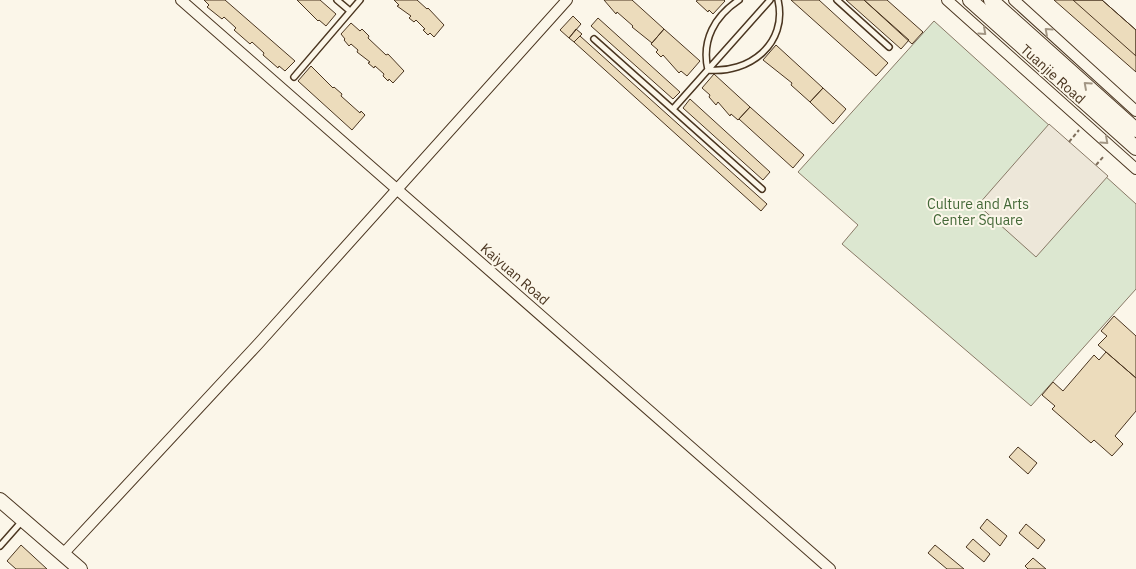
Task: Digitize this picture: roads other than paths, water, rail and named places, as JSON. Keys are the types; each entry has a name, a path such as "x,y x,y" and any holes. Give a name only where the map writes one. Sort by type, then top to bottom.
{"main road":[{"name":"Tuanjie Road","path":"970,0 1136,148"},
{"name":"Tuanjie Road","path":"991,0 1136,130"},
{"path":"0,500 80,569"}],"street":[{"name":"Kaiyuan Road","path":"181,0 830,569"},
{"path":"63,554 259,343 567,0"},
{"path":"947,0 1136,169"},
{"path":"1014,0 1136,110"}],"lane":[{"path":"337,0 350,11"},
{"path":"294,77 360,0"},
{"path":"708,70 706,47 710,33 722,14 739,0"},
{"path":"673,110 770,0"},
{"path":"708,70 719,71 736,68 751,62 760,55 774,37 779,15 778,0"},
{"path":"837,0 889,47"},
{"path":"594,39 762,189"},
{"path":"0,546 23,520"}],"park label":[{"name":"Culture and Arts Center Square","path":"978,212"}]}
